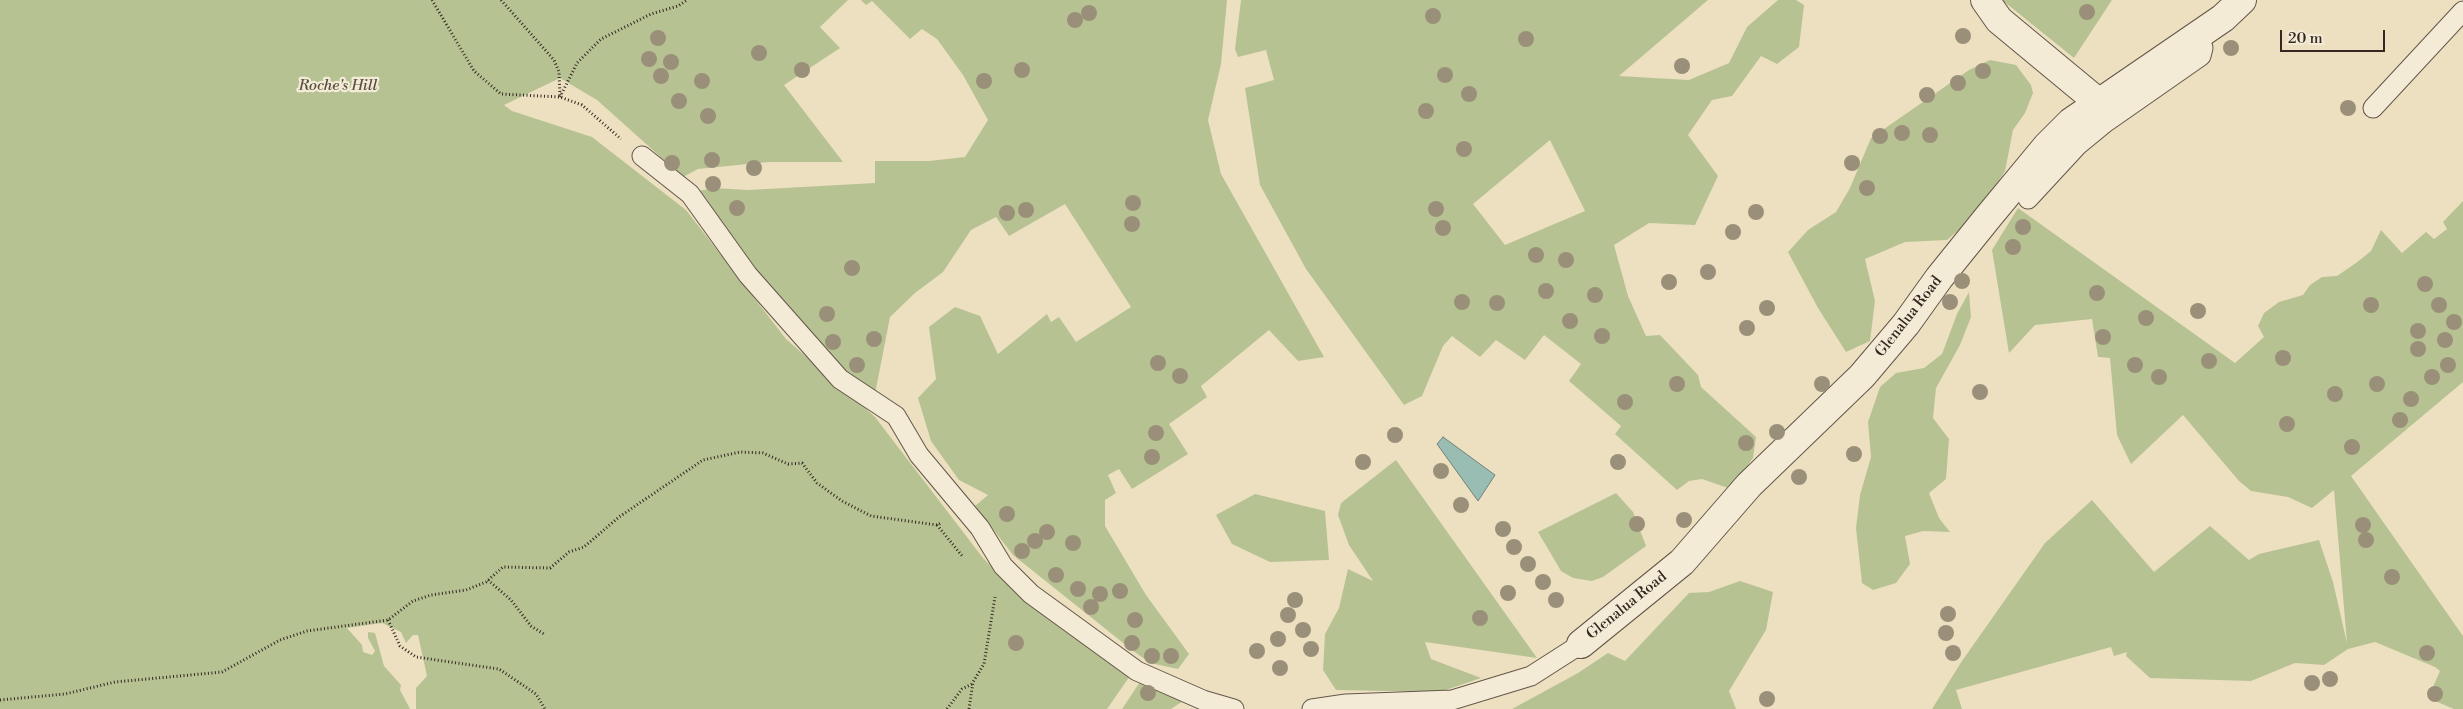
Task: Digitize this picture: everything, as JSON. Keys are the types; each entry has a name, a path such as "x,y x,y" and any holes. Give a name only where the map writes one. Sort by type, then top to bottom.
{"street":[{"path":"1986,0 1999,20 2098,102"},
{"name":"Glenalua Road","path":"1582,644 1682,562 1749,485 1862,376 1906,324 1939,278 2047,146 2071,122 2223,18 2242,0"}],"lane":[{"path":"2373,108 2463,10"},
{"path":"2028,200 2077,146 2201,56 2203,48 2199,34"},
{"path":"642,156 690,194 748,275 840,379 896,416 919,455 980,528 1003,566 1031,594 1137,670 1203,700 1234,709"},
{"path":"1312,709 1346,704 1452,700 1531,676 1582,644"}],"path":[{"path":"432,0 474,71 501,94 560,97 582,105 642,156"},
{"path":"501,0 554,60 560,72 560,97"},
{"path":"560,97 577,63 601,39 651,14 678,6 687,0"},
{"path":"0,700 65,694 116,682 222,672 280,640 307,631 388,620 412,601 430,595 466,590 488,580 503,567 550,568 569,552 584,546 619,517 703,460 740,452 763,453 788,464 802,463 817,483 842,501 871,516 936,525 969,516"},
{"path":"936,525 966,562"},
{"path":"488,580 511,600 531,626 544,634"},
{"path":"969,709 972,684 984,664 996,599 990,591"},
{"path":"388,620 400,646 416,657 499,669 536,694 545,709"},
{"path":"947,709 962,689 972,684"}],"green space":[{"name":"Roche's Hill","path":"0,0 848,0 820,27 840,48 784,85 843,162 768,162 698,169 683,177 597,100 560,78 504,105 512,111 592,137 686,210 786,339 875,417 983,558 1015,591 1132,673 1107,709 416,709 416,688 427,676 418,635 413,635 406,643 401,632 382,623 347,628 362,645 363,652 372,655 375,651 368,638 368,632 375,633 384,666 401,685 400,690 410,709 0,709"},
{"path":"861,0 1227,0 1221,64 1208,120 1221,174 1324,357 1298,361 1269,330 1201,386 1207,397 1169,424 1188,454 1132,489 1119,469 1108,475 1116,493 1105,500 1105,526 1146,595 1189,654 1178,669 1150,663 1013,555 975,506 988,495 959,480 931,441 918,398 936,379 929,327 955,307 980,316 998,354 1047,314 1051,322 1059,317 1076,342 1131,307 1065,204 1009,236 996,217 971,230 943,272 915,293 890,317 875,394 848,376 768,288 719,221 706,198 698,191 714,188 748,190 875,183 875,161 929,161 965,157 988,120 963,75 937,39 922,29 910,39 872,1 866,5"},
{"path":"1241,0 1708,0 1619,76 1689,80 1729,63 1747,27 1778,0 1796,0 1804,5 1799,47 1777,64 1761,56 1732,96 1712,100 1688,135 1718,176 1695,225 1649,223 1614,245 1628,296 1646,336 1660,335 1698,375 1701,387 1756,437 1753,458 1731,489 1702,479 1689,481 1677,490 1615,434 1621,426 1569,381 1581,364 1544,335 1525,360 1496,340 1480,357 1452,336 1443,346 1422,396 1404,405 1306,269 1260,185 1245,88 1274,80 1266,50 1238,57 1235,49","holes":["1550,140 1585,211 1505,245 1473,204"]},
{"path":"2002,0 2112,0 2074,58"},
{"path":"1990,60 2016,65 2031,85 2033,93 2025,113 2013,130 2005,171 1979,213 1947,240 1905,242 1865,259 1875,301 1870,341 1846,352 1818,308 1788,252 1808,230 1836,212 1850,188 1871,138 1969,70"},
{"path":"2463,201 2463,382 2351,476 2463,636 2463,709 2454,709 2428,698 2440,671 2435,667 2375,642 2348,649 2324,665 2295,663 2251,681 2150,678 2126,656 2127,652 2114,656 2111,647 1956,690 1962,709 1932,709 1962,661 2045,543 2092,500 2154,572 2210,526 2249,560 2259,554 2319,540 2333,582 2347,643 2334,490 2312,508 2288,497 2251,491 2239,481 2183,415 2131,464 2117,435 2110,358 2098,357 2092,319 2035,325 2009,353 1992,250 2018,208 2235,363 2264,337 2258,326 2264,313 2279,302 2303,295 2310,285 2322,277 2337,276 2356,263 2371,251 2381,230 2402,253 2426,232 2434,239 2447,229 2443,222"},
{"path":"1969,292 1971,317 1960,345 1936,388 1933,418 1949,439 1946,479 1929,493 1939,518 1950,532 1923,531 1905,536 1910,564 1896,583 1873,590 1862,583 1856,528 1860,495 1871,457 1868,422 1880,387 1896,373 1924,368 1942,354 1957,314"},
{"path":"1396,460 1537,658 1425,642 1431,659 1481,678 1440,692 1336,690 1323,670 1325,634 1339,608 1348,569 1373,581 1349,545 1338,515 1341,503"},
{"path":"1616,493 1633,512 1646,546 1603,577 1592,581 1573,578 1561,571 1538,532"},
{"path":"1255,494 1325,511 1329,560 1270,562 1232,544 1216,515"},
{"path":"1740,581 1773,592 1766,630 1729,691 1736,709 1512,709 1578,673 1608,653 1625,661 1689,593 1709,592"},
{"path":"1142,679 1186,699 1171,709 1122,709"}],"water":[{"path":"1443,437 1495,475 1478,501 1437,444"}]}
